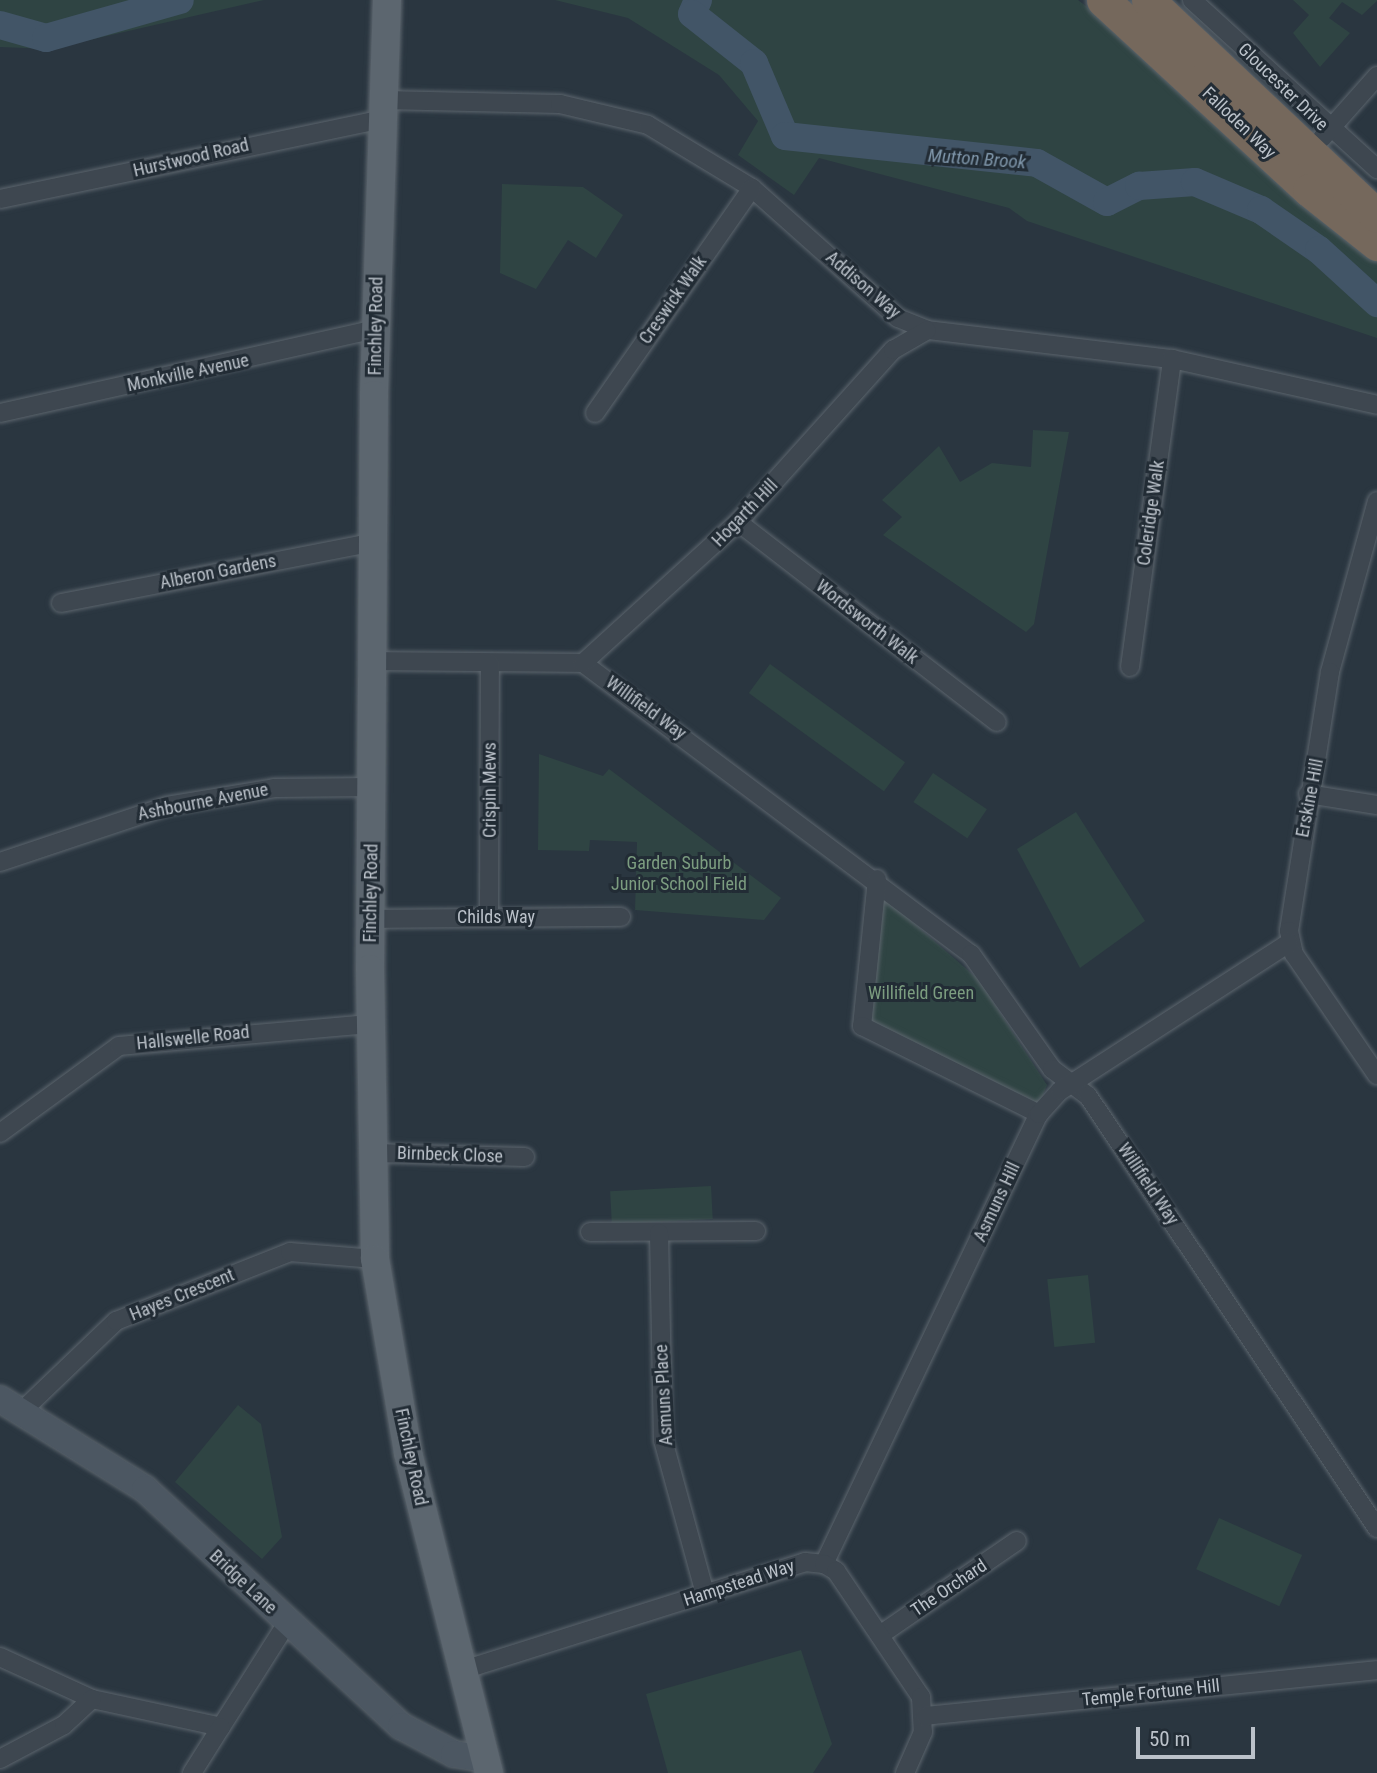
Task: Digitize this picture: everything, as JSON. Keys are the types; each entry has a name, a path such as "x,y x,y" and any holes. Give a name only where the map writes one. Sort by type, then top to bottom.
{"highway":[{"name":"Falloden Way","path":"1103,0 1309,151 1377,244"},
{"name":"Falloden Way","path":"1148,0 1377,216"}],"main road":[{"name":"Finchley Road","path":"387,0 375,329 371,919 375,1259 408,1453 460,1671 487,1766"}],"street":[{"name":"Gloucester Drive","path":"1192,0 1309,151 1377,169"},
{"path":"1309,151 1377,76"},
{"name":"Addison Way","path":"384,109 560,104 648,125 752,188 898,318 927,330 1172,359 1377,405"},
{"name":"Hurstwood Road","path":"0,199 384,109"},
{"name":"Creswick Walk","path":"595,413 752,188"},
{"path":"893,350 898,318"},
{"name":"Monkville Avenue","path":"0,413 375,329"},
{"name":"Hogarth Hill","path":"583,663 738,523 893,350 927,330"},
{"name":"Coleridge Walk","path":"1129,667 1172,359"},
{"name":"Erskine Hill","path":"1289,943 1308,794 1330,672 1377,500"},
{"name":"Wordsworth Walk","path":"738,523 997,722"},
{"name":"Alberon Gardens","path":"61,603 375,542"},
{"path":"373,661 583,663"},
{"name":"Crispin Mews","path":"489,917 490,663"},
{"name":"Willifield Way","path":"583,663 877,879 971,954 1052,1069 1088,1096 1377,1528"},
{"name":"Ashbourne Avenue","path":"0,862 167,806 274,788 373,787"},
{"path":"1308,794 1377,805"},
{"path":"877,879 862,1026 1039,1114"},
{"name":"Childs Way","path":"371,919 621,918"},
{"path":"1289,943 1377,1073"},
{"name":"Asmuns Hill","path":"824,1564 1039,1114 1074,1085 1289,943"},
{"name":"Hallswelle Road","path":"0,1133 119,1046 372,1024"},
{"name":"Birnbeck Close","path":"374,1153 525,1157"},
{"path":"590,1232 756,1231"},
{"name":"Asmuns Place","path":"659,1233 663,1440 705,1594"},
{"name":"Hayes Crescent","path":"11,1405 116,1321 290,1252 375,1259"},
{"name":"Bridge Lane","path":"11,1405 145,1489 401,1726 454,1754 487,1766"},
{"name":"The Orchard","path":"880,1635 1017,1541"},
{"name":"Hampstead Way","path":"460,1671 805,1562 824,1564"},
{"path":"824,1564 836,1571 921,1697 925,1716 905,1773"},
{"path":"192,1773 287,1623"},
{"path":"0,1657 92,1699 221,1727"},
{"name":"Temple Fortune Hill","path":"925,1716 1377,1670"},
{"path":"0,1759 64,1725 92,1699"}],"green space":[{"path":"0,0 264,0 50,49 0,47"},
{"path":"555,0 1078,0 1162,65 1377,260 1377,338 1027,221 1009,208 819,158 794,195 738,155 758,121 719,75 628,18"},
{"path":"1293,0 1377,1 1362,15 1342,2 1329,18 1350,33 1320,67 1293,33 1309,15"},
{"path":"502,184 583,187 623,215 596,258 568,240 536,289 500,273"},
{"path":"1033,430 1069,432 1034,624 1026,632 883,535 902,517 882,500 939,446 960,482 992,463 1031,467"},
{"path":"770,664 905,762 884,791 749,693"},
{"name":"Garden Suburb Junior School Field","path":"539,754 603,776 609,769 781,898 764,920 635,910 637,842 590,840 589,851 538,850"},
{"path":"933,773 987,809 967,838 913,802"},
{"path":"1076,812 1145,921 1080,968 1017,849"},
{"name":"Willifield Green","path":"880,894 978,979 1047,1085 1039,1105 866,1024"},
{"path":"711,1186 713,1219 612,1224 610,1191"},
{"path":"1088,1275 1095,1343 1054,1347 1047,1279"},
{"path":"238,1405 261,1424 282,1537 262,1559 175,1482"},
{"path":"1219,1518 1302,1555 1279,1606 1196,1569"},
{"path":"801,1650 832,1744 813,1773 668,1773 646,1694"}],"waterway":[{"name":"Mutton Brook","path":"0,25 46,38 180,0"},
{"name":"Mutton Brook","path":"698,0 692,14 754,63 785,136 1037,163 1107,202 1139,186 1195,182 1261,210 1319,250 1377,303"}]}
